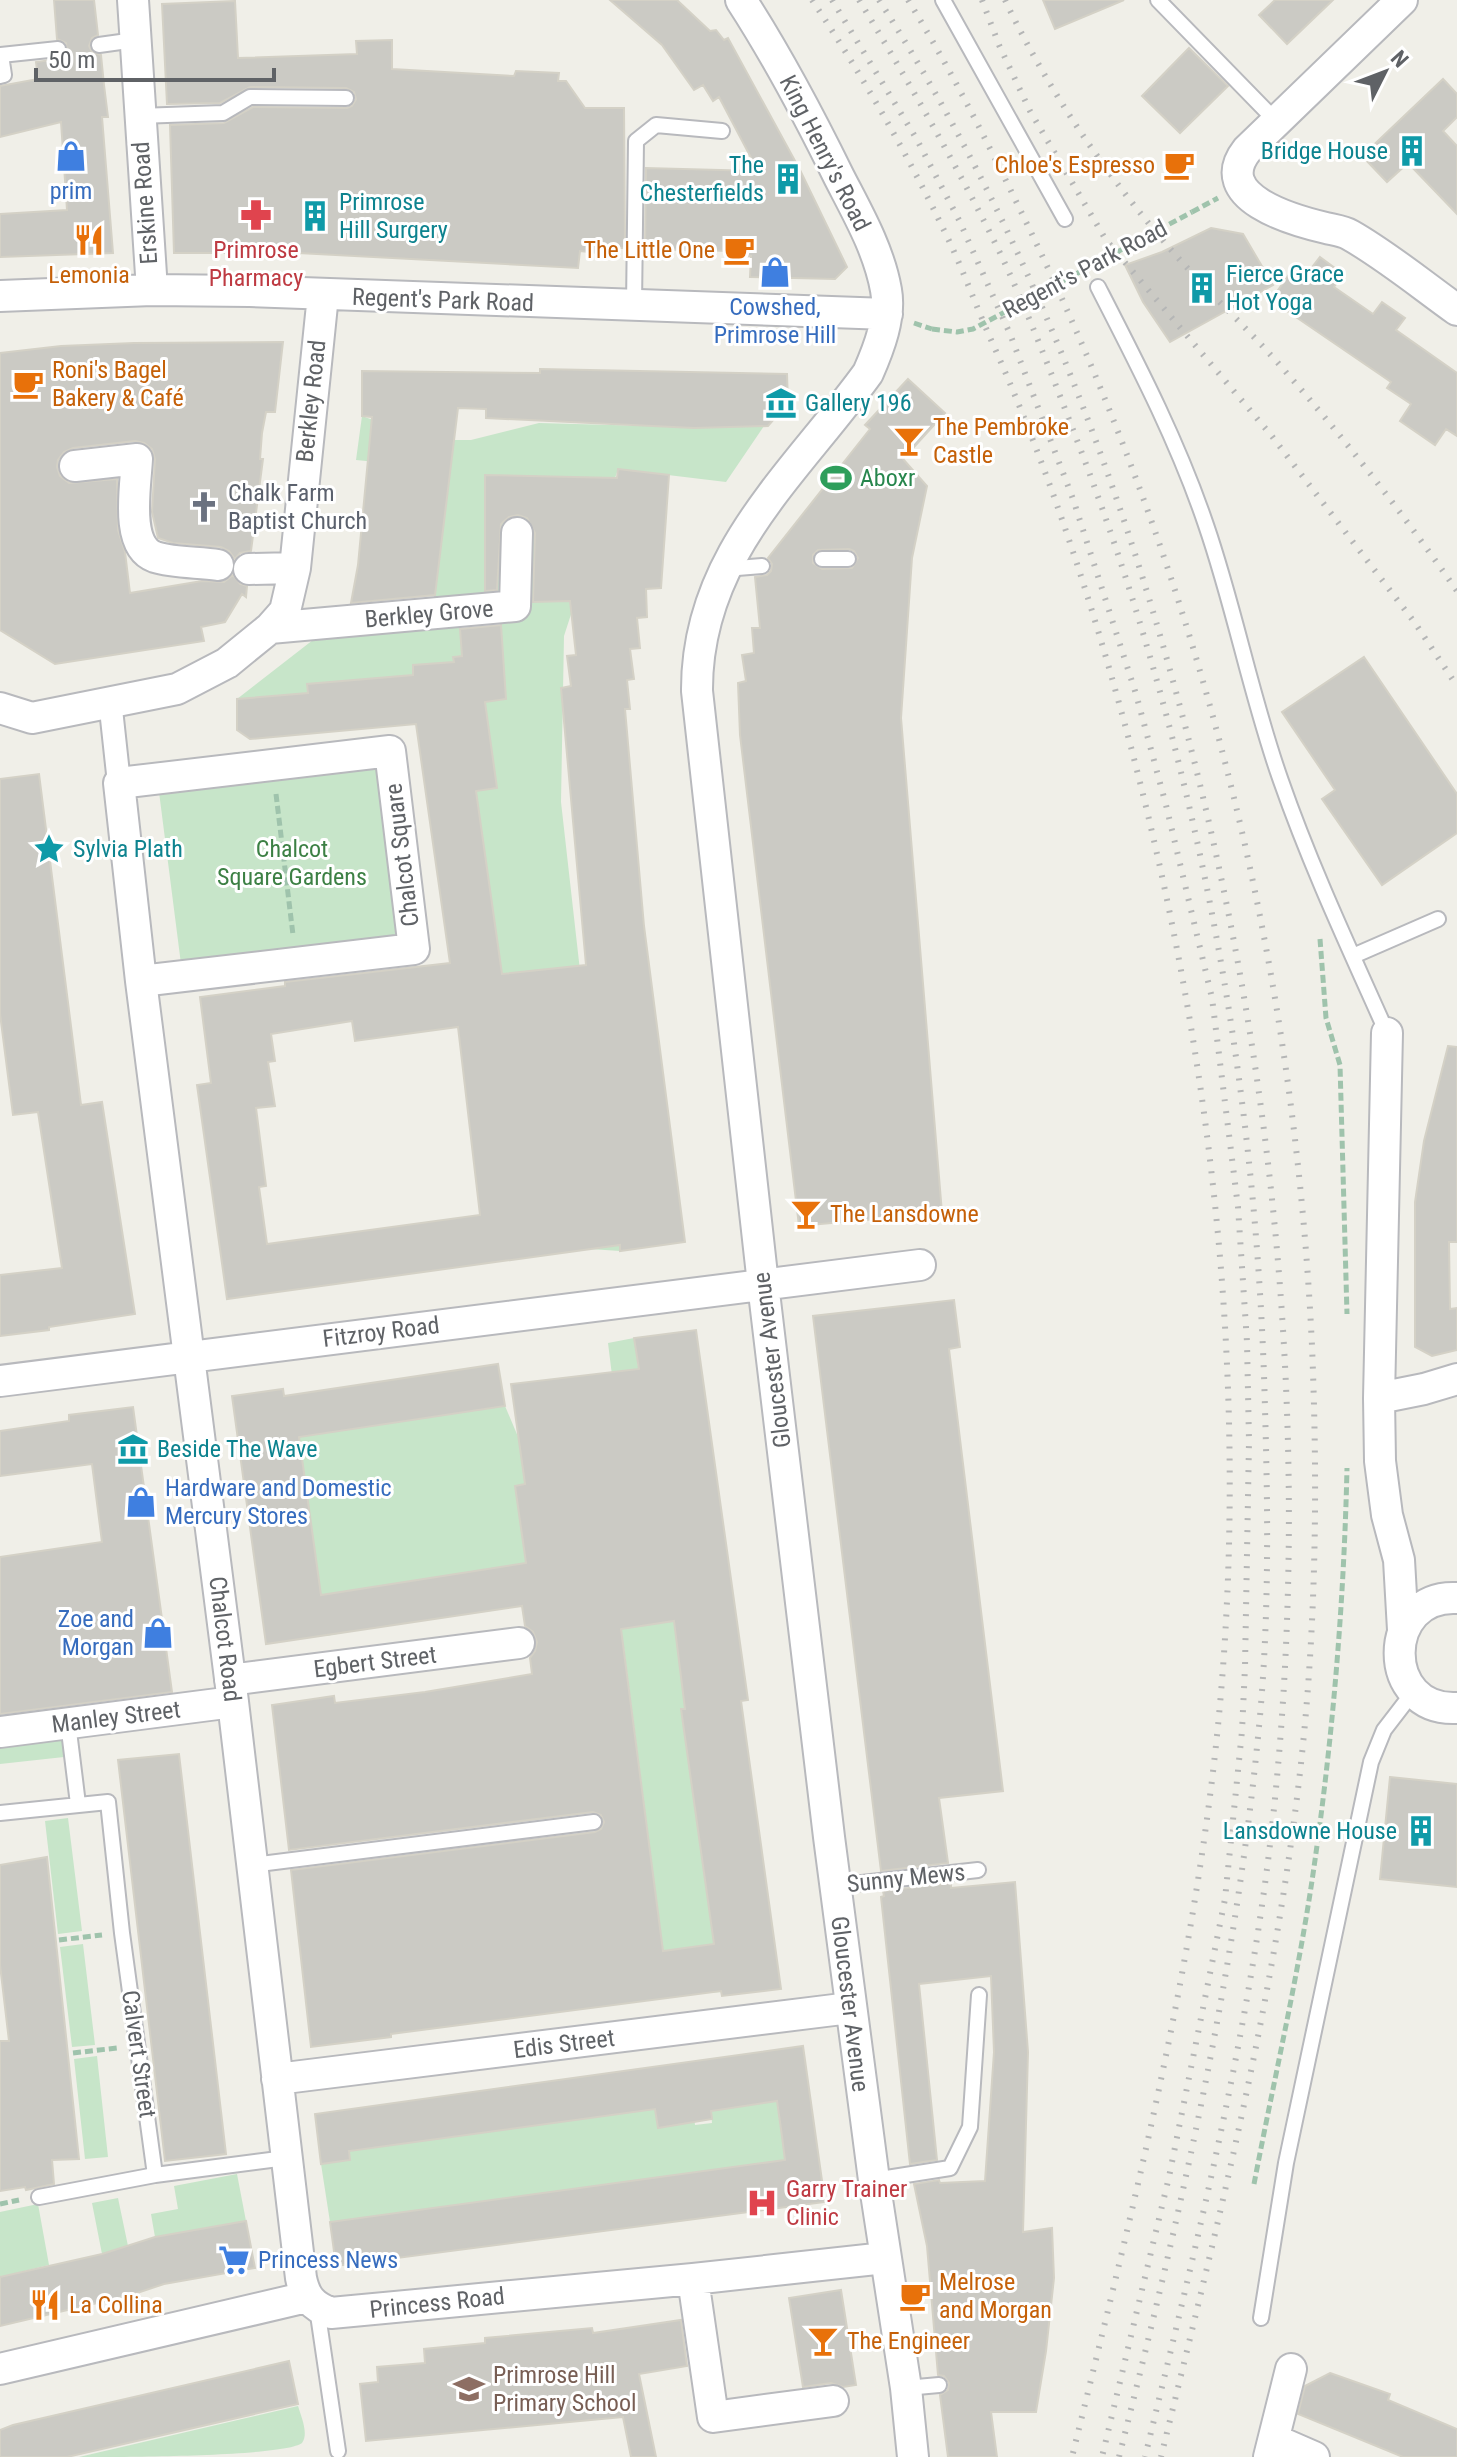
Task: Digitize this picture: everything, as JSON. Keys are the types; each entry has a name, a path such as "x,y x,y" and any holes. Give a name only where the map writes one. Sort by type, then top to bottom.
{"street":[{"name":"Erskine Road","path":"133,0 138,116 152,290"},
{"name":"King Henry's Road","path":"741,0 770,43 862,222 884,280 887,314"},
{"path":"1402,0 1241,158 1237,167 1239,184 1262,205 1323,228 1347,233 1457,310"},
{"name":"Regent's Park Road","path":"0,296 152,290 250,291 887,314"},
{"name":"Berkley Road","path":"110,700 177,689 227,663 270,628 285,611 295,568 323,295"},
{"name":"Gloucester Avenue","path":"887,314 877,353 868,373 736,545 710,607 697,666 699,716 763,1284 835,1886 885,2258 906,2388 913,2457"},
{"path":"75,466 137,459 135,526 140,545 155,557 218,565"},
{"name":"Berkley Grove","path":"270,628 515,606 517,533"},
{"path":"249,569 295,568"},
{"path":"0,708 32,718 110,700 141,981"},
{"name":"Chalcot Square","path":"119,783 390,751 414,949 141,981"},
{"name":"Chalcot Road","path":"141,981 232,1691 301,2278 312,2302"},
{"path":"1387,1033 1379,1398 1383,1489 1399,1560 1403,1630"},
{"name":"Fitzroy Road","path":"0,1381 920,1265"},
{"path":"1379,1398 1457,1379"},
{"path":"1399,1560 1453,1598"},
{"path":"1453,1598 1426,1605 1412,1617 1403,1630 1398,1646 1404,1678 1414,1691 1429,1703 1457,1708"},
{"name":"Egbert Street","path":"232,1691 519,1643"},
{"name":"Manley Street","path":"0,1732 68,1723 232,1691"},
{"name":"Edis Street","path":"277,2079 850,2008"},
{"name":"Princess Road","path":"0,2369 312,2302 331,2313 885,2258"},
{"path":"693,2279 713,2417 833,2401"},
{"path":"1291,2369 1272,2449 1314,2457"}],"lane":[{"path":"943,0 1065,219"},
{"path":"1158,0 1277,122"},
{"path":"99,45 135,40"},
{"path":"0,76 4,75 1,55 58,49"},
{"name":"Erskine Road","path":"138,116 223,113 250,97 346,98"},
{"path":"634,307 636,141 656,125 722,131"},
{"path":"1098,287 1148,385 1192,485 1223,579 1280,780 1387,1033"},
{"path":"822,559 848,559"},
{"path":"724,569 762,566"},
{"path":"1353,956 1438,919"},
{"path":"1261,2318 1286,2163 1371,1762 1384,1730 1414,1691"},
{"path":"0,1813 78,1804 68,1723"},
{"name":"Calvert Street","path":"78,1804 108,1802 122,1933 155,2175"},
{"path":"252,1865 594,1822"},
{"name":"Sunny Mews","path":"835,1886 978,1870"},
{"path":"874,2180 950,2168 970,2127 979,1995"},
{"path":"39,2197 155,2175 286,2158"},
{"path":"312,2302 338,2451"},
{"path":"906,2388 939,2385"}],"path":[{"name":"Regent's Park Road","path":"932,329 957,332 973,329 1192,212"},
{"path":"273,765 296,963"},
{"path":"1328,899 1319,943 1326,1018 1340,1065 1347,1317"},
{"path":"1254,2184 1314,1871 1329,1758 1346,1540 1348,1453"},
{"path":"59,1940 122,1933"},
{"path":"73,2053 137,2045"}],"green space":[{"path":"362,416 429,440 471,440 539,423 764,426 726,482 618,469 564,636 561,802 602,1166 620,1251 590,1249 542,970 502,974 476,791 497,788 485,702 506,699 500,619 460,622 462,656 454,657 454,662 413,665 413,675 308,684 308,693 237,699 349,612 433,606 448,469 356,460"},
{"name":"Chalcot Square Gardens","path":"377,765 398,937 181,964 159,792"},
{"path":"634,1338 686,1709 682,1710 721,1992 705,1993 699,1946 385,1986 660,1926 624,1648 616,1630 633,1627 614,1472 515,1486 526,1563 336,1594 343,1633 326,1636 299,1437 505,1406 519,1439 618,1424 608,1343"},
{"path":"62,1736 64,1757 0,1764 0,1744"},
{"path":"68,1818 82,1931 58,1934 45,1821"},
{"path":"83,1944 95,2045 72,2047 60,1947"},
{"path":"770,2051 792,2207 779,2207 664,2178 330,2222 321,2164 350,2160 349,2151 655,2109 658,2128 693,2108 695,2125 712,2123 711,2111 742,2106 735,2056"},
{"path":"97,2056 108,2157 85,2159 74,2059"},
{"path":"237,2174 246,2221 155,2237 151,2214 178,2209 174,2186"},
{"path":"118,2198 128,2246 102,2254 92,2203"},
{"path":"38,2204 49,2265 0,2277 0,2212"},
{"path":"298,2406 305,2435 302,2443 289,2448 196,2455 79,2457"}],"building":[{"path":"54,0 94,0 98,35 92,38 89,46 92,52 101,55 108,117 102,117 113,253 0,257 0,214 67,210 61,122 0,137 0,86 38,79 36,62 59,59 67,52 66,43 57,39"},
{"path":"610,0 677,0 710,31 716,30 724,40 728,38 800,170 847,267 835,279 750,277 751,256 732,255 732,251 645,249 646,168 758,171 719,97 713,101 703,85 694,90 662,45"},
{"path":"1043,0 1124,0 1055,29"},
{"path":"1275,0 1333,0 1287,44 1259,15"},
{"path":"235,1 238,58 357,54 356,41 392,40 392,69 514,76 516,71 559,73 558,81 566,81 585,108 624,108 625,248 607,248 606,254 580,251 578,268 298,253 174,253 170,125 224,123 253,107 347,108 356,99 354,92 346,88 250,87 220,103 167,104 162,4"},
{"path":"1189,48 1228,86 1180,133 1142,96"},
{"name":"Bridge House","path":"1443,79 1457,94 1457,117 1443,131 1457,146 1457,214 1408,163 1387,182 1362,156"},
{"name":"Fierce Grace Hot Yoga","path":"1211,228 1243,234 1273,285 1170,342 1143,302 1125,265 1162,252"},
{"path":"1320,257 1343,274 1334,287 1373,314 1382,302 1405,318 1396,330 1457,373 1457,436 1446,429 1435,445 1400,421 1411,404 1387,388 1391,382 1271,300 1297,263 1309,271"},
{"path":"283,342 275,412 266,412 262,433 260,459 263,459 251,551 240,553 235,559 221,547 173,543 158,538 152,512 155,459 152,449 144,443 135,441 73,448 64,452 58,460 60,476 69,483 117,479 118,530 125,552 130,593 202,581 224,582 233,575 240,584 247,586 246,597 242,594 225,622 201,627 204,641 55,664 0,630 0,353 61,346 134,343"},
{"path":"540,369 787,374 788,403 768,426 694,428 486,418 486,409 458,408 435,595 351,603 358,565 372,417 362,416 362,371 540,373"},
{"path":"908,379 945,413 903,459 927,486 912,558 901,718 942,1213 799,1226 740,735 738,683 746,681 742,655 754,653 752,628 760,628 755,577 771,571 772,564 768,558 870,429 865,425","holes":["818,550 854,551 858,558 852,568 822,569 813,563 813,555"]},
{"path":"618,469 669,475 661,588 646,589 647,617 637,618 640,648 630,649 634,679 627,680 630,709 625,709 644,926 685,1242 620,1251 620,1245 227,1299 197,1085 211,1083 200,997 285,986 285,982 450,963 416,724 250,739 237,730 237,699 308,693 307,684 413,675 413,665 454,662 453,657 462,656 460,629 501,625 506,699 485,702 497,788 476,791 502,974 586,965 561,688 571,686 567,656 576,655 570,601 533,602 535,533 527,518 518,515 509,517 501,524 497,590 485,591 485,475 617,478","holes":["352,1021 355,1041 458,1027 480,1215 267,1244 259,1187 266,1186 256,1108 275,1106 268,1062 275,1061 271,1034"]},
{"path":"1364,657 1457,794 1457,833 1382,885 1322,799 1335,790 1282,712"},
{"path":"39,774 81,1105 102,1102 135,1314 0,1336 0,1275 62,1268 38,1112 13,1115 0,1014 0,779"},
{"path":"1448,1046 1457,1047 1457,1242 1449,1242 1450,1309 1457,1308 1457,1350 1432,1356 1415,1347 1415,1202 1424,1141"},
{"path":"954,1300 960,1347 949,1349 1003,1791 939,1798 948,1863 881,1871 813,1316"},
{"path":"696,1330 748,1700 741,1701 781,1989 722,1996 721,1991 311,2047 291,1870 595,1832 601,1829 604,1822 601,1815 593,1812 289,1850 272,1705 334,1696 335,1703 532,1674 530,1658 537,1642 533,1632 525,1626 522,1606 266,1644 232,1396 283,1389 284,1396 498,1364 505,1406 299,1437 321,1595 526,1563 515,1486 525,1484 511,1384 639,1369 634,1338","holes":["674,1621 685,1709 681,1709 714,1944 663,1951 621,1629"]},
{"path":"133,1407 172,1692 0,1714 0,1557 102,1542 92,1464 0,1476 0,1431 69,1421 69,1415"},
{"path":"179,1754 226,2154 165,2161 118,1760"},
{"name":"Lansdowne House","path":"1390,1777 1457,1784 1457,1887 1380,1879"},
{"path":"47,1857 79,2159 52,2160 54,2184 0,2191 0,2041 9,2041 0,1965 0,1865"},
{"path":"1015,1882 1028,2052 1023,2232 1052,2228 1054,2278 1046,2351 1036,2412 991,2412 997,2457 948,2457 940,2395 948,2390 949,2383 944,2376 938,2375 927,2246 914,2184 939,2180 940,2183 985,2181 994,2052 991,1976 919,1984 937,2160 910,2164 881,1897 884,1896 883,1891 951,1883 951,1888"},
{"path":"803,2046 825,2202 336,2266 330,2222 785,2160 781,2129 777,2101 711,2111 712,2119 658,2128 655,2109 349,2151 350,2160 321,2164 315,2114"},
{"path":"246,2221 255,2268 164,2284 131,2295 0,2326 0,2277 102,2254 155,2237"},
{"name":"The Engineer","path":"841,2290 856,2385 843,2387 831,2383 803,2387 789,2298"},
{"path":"681,2320 687,2366 639,2374 656,2457 631,2457 623,2417 366,2441 360,2384 378,2382 377,2367 425,2363 424,2349 485,2343 485,2338 592,2328 593,2333"},
{"path":"289,2361 298,2404 67,2457 0,2457 0,2430 13,2425"},
{"path":"1330,2373 1390,2394 1388,2400 1457,2429 1457,2457 1403,2457 1298,2414 1305,2386"}],"railway":[{"path":"812,0 886,120 951,245 1055,498 1104,649 1132,751 1162,877 1187,1004 1207,1133 1220,1262 1228,1391 1229,1521 1224,1651 1212,1780 1170,2036 1072,2457"},
{"path":"832,0 916,138 959,220 1010,334 1073,499 1136,694 1212,998 1238,1207 1247,1342 1249,1441 1245,1667 1242,1731 1225,1899 1169,2177 1102,2457"},
{"path":"859,0 934,127 1002,257 1058,390 1117,552 1154,671 1186,792 1212,914 1233,1037 1249,1160 1259,1285 1266,1448 1266,1602 1260,1716 1250,1810 1222,1997 1185,2182 1119,2457"},
{"path":"879,0 929,82 1017,252 1056,340 1124,520 1179,703 1214,845 1243,989 1265,1135 1280,1282 1288,1429 1288,1576 1281,1723 1267,1869 1244,2017 1214,2164 1145,2457"},
{"path":"908,0 986,140 1089,360 1142,496 1188,633 1227,771 1259,912 1284,1054 1301,1199 1312,1346 1315,1509 1309,1672 1299,1781 1288,1867 1258,2037 1222,2205 1161,2457"},
{"path":"982,0 1030,111 1106,240 1271,435 1415,623 1457,686"},
{"path":"1005,0 1062,103 1131,201 1181,261 1325,417 1457,591"}],"place":[{"name":"Bridge House","path":"1412,151"},
{"name":"prim","path":"71,156"},
{"name":"Chloe's Espresso","path":"1179,165"},
{"name":"The Chesterfields","path":"788,179"},
{"name":"Primrose Pharmacy","path":"256,215"},
{"name":"Primrose Hill Surgery","path":"315,216"},
{"name":"Lemonia","path":"89,240"},
{"name":"The Little One","path":"739,250"},
{"name":"Cowshed, Primrose Hill","path":"775,272"},
{"name":"Fierce Grace Hot Yoga","path":"1202,288"},
{"name":"Roni's Bagel Bakery & Café","path":"28,384"},
{"name":"Gallery 196","path":"781,403"},
{"name":"The Pembroke Castle","path":"909,441"},
{"name":"Aboxr","path":"836,478"},
{"name":"Chalk Farm Baptist Church","path":"204,507"},
{"name":"Sylvia Plath","path":"49,849"},
{"name":"The Lansdowne","path":"806,1214"},
{"name":"Beside The Wave","path":"133,1449"},
{"name":"Hardware and Domestic Mercury Stores","path":"141,1502"},
{"name":"Zoe and Morgan","path":"158,1633"},
{"name":"Lansdowne House","path":"1421,1831"},
{"name":"Garry Trainer Clinic","path":"762,2203"},
{"name":"Princess News","path":"234,2260"},
{"name":"Melrose and Morgan","path":"915,2296"},
{"name":"La Collina","path":"45,2305"},
{"name":"The Engineer","path":"823,2341"},
{"name":"Primrose Hill Primary School","path":"469,2389"}]}
